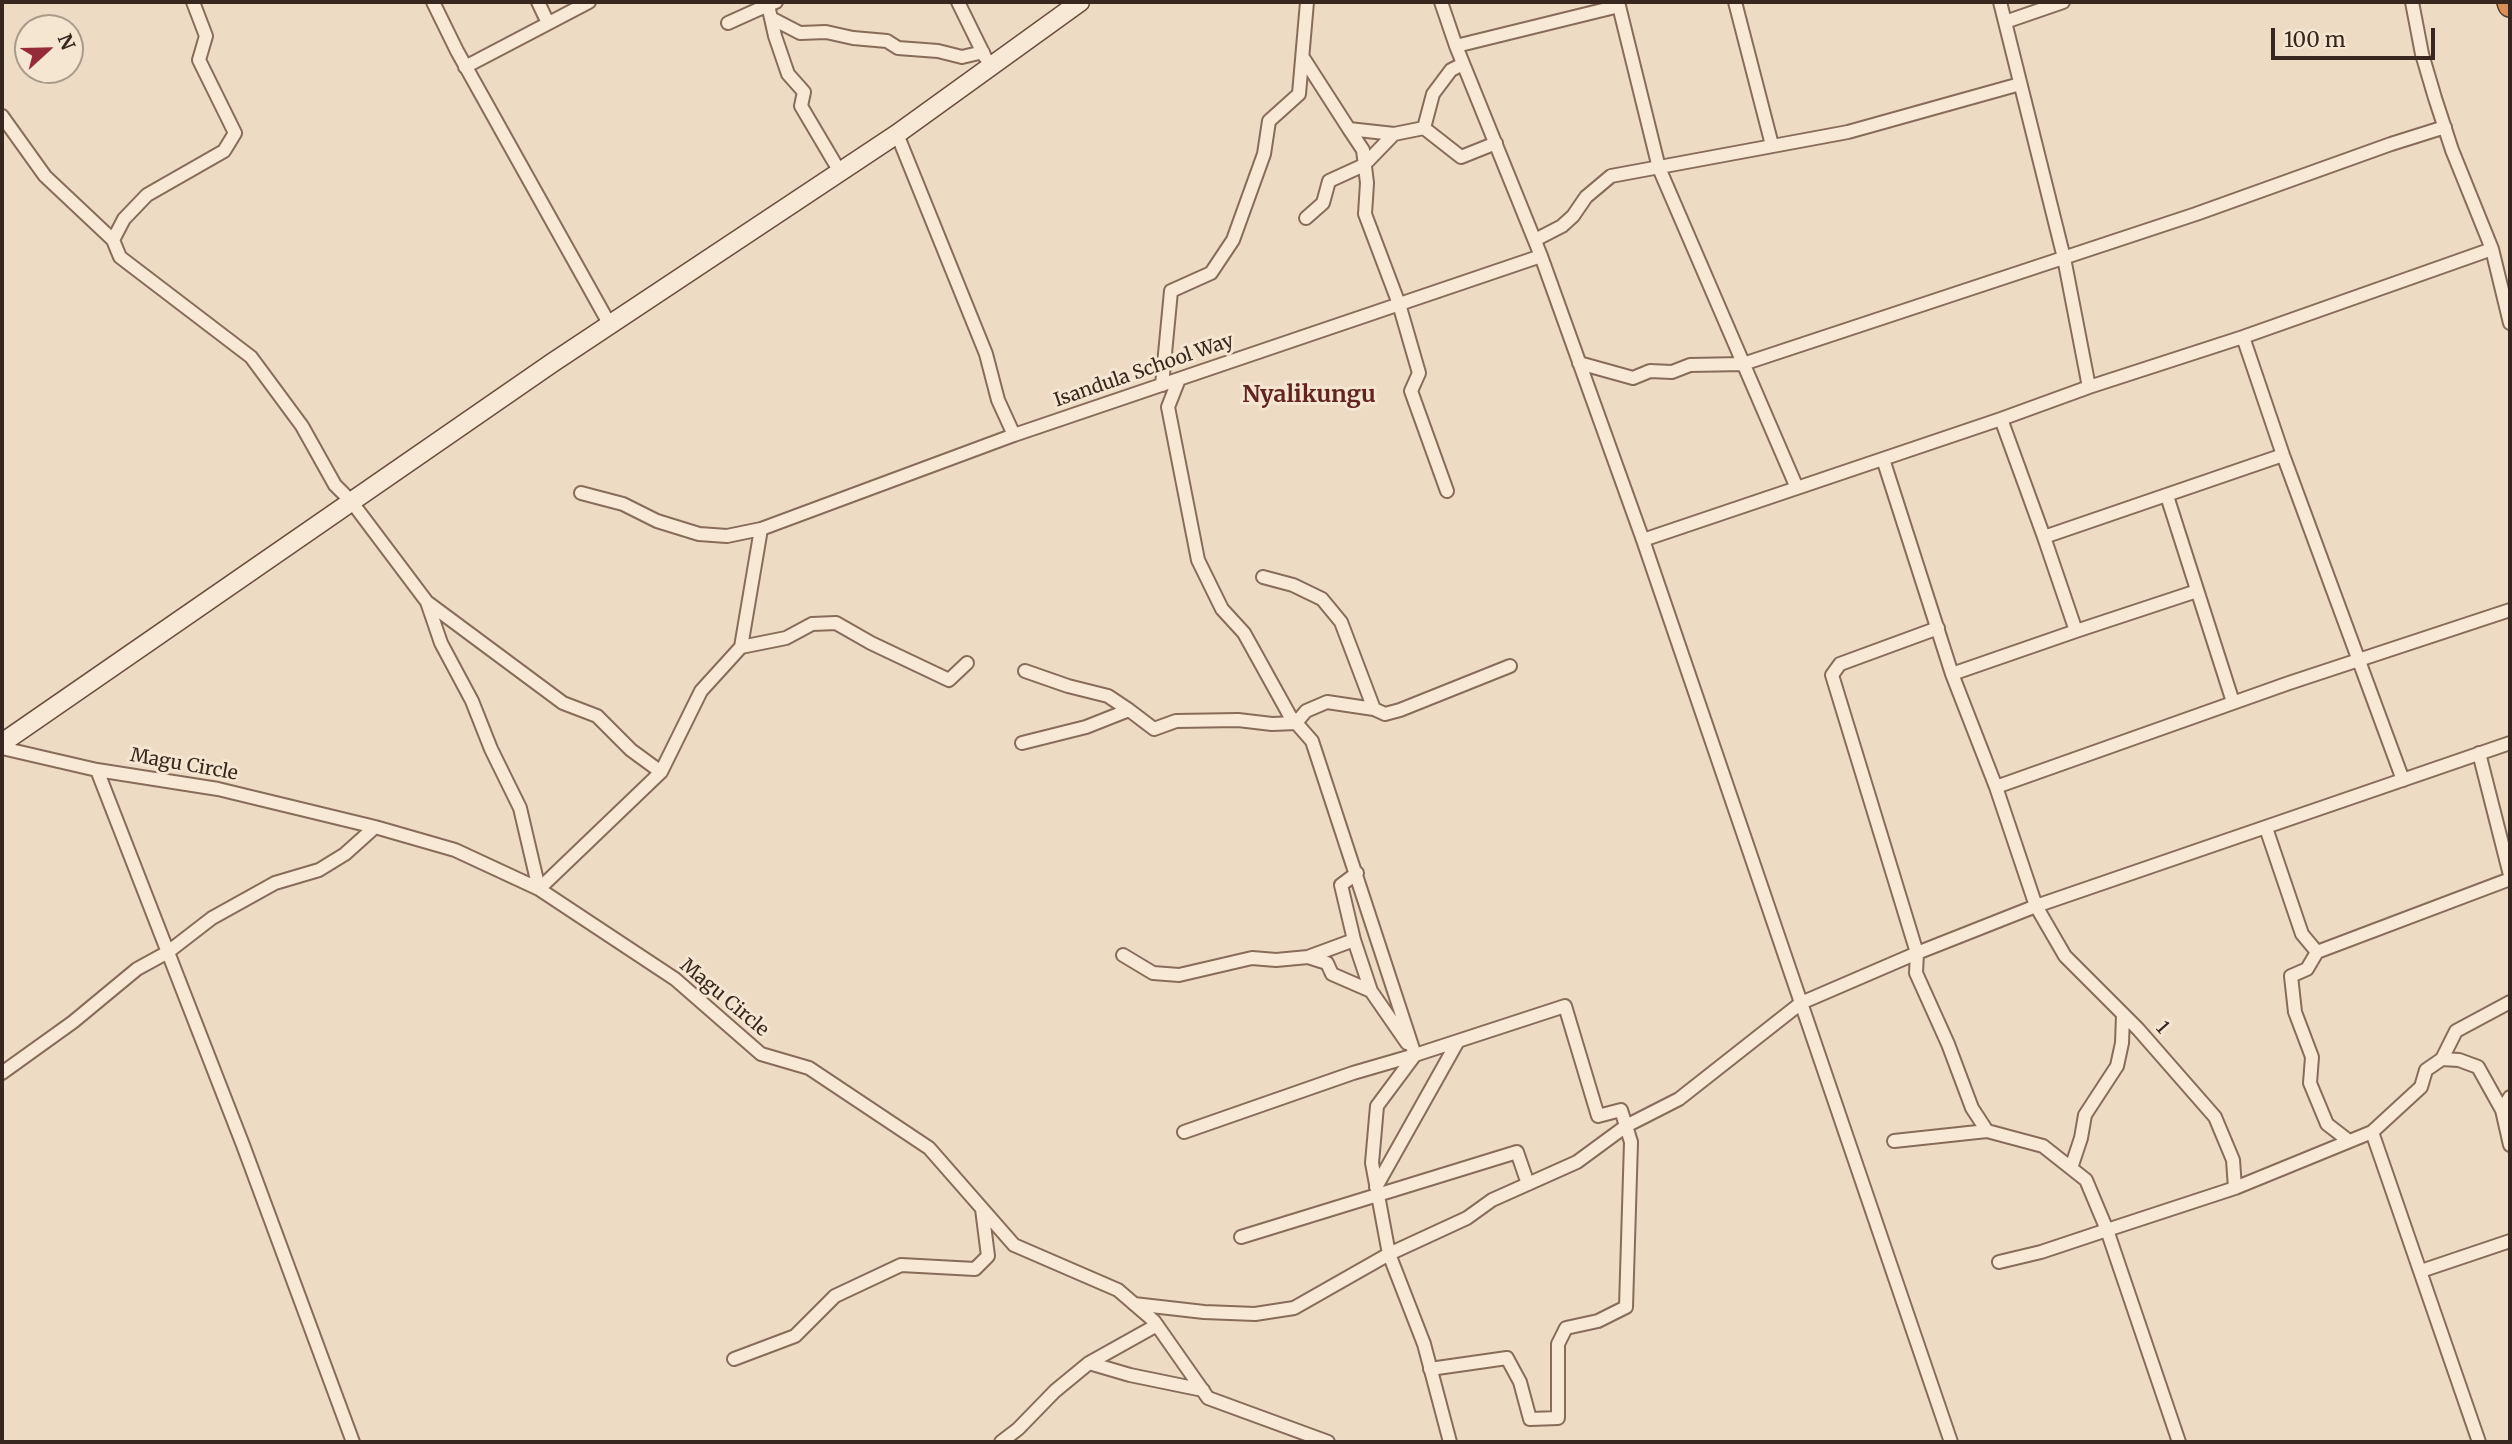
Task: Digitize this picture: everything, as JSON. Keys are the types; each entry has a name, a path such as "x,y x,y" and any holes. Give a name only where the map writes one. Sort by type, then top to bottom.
{"main road":[{"path":"2,746 351,501 897,134 986,60 1080,2"}],"street":[{"path":"113,240 124,219 147,195 224,151 236,133 199,60 206,36 193,2"},
{"path":"433,2 465,68 610,325"},
{"path":"538,2 548,23"},
{"path":"465,68 590,2"},
{"path":"958,2 986,60"},
{"path":"1162,385 1171,291 1211,273 1233,240 1257,175 1269,121 1299,94 1307,2"},
{"path":"1441,2 1463,64 1535,240 1643,540 1951,1442"},
{"path":"1735,2 1772,145"},
{"path":"2000,2 2064,258 2090,387"},
{"path":"2005,22 2063,2"},
{"path":"2412,2 2422,54 2445,127 2492,249 2510,323"},
{"path":"728,23 771,3 771,18 788,74 804,93 801,106 840,172"},
{"path":"1456,46 1618,4 1659,168 1797,488"},
{"path":"771,18 800,33 825,32 887,41 898,48 938,51 986,60"},
{"path":"1304,58 1363,150 1367,183 1365,214 1399,304 1419,373 1410,391 1447,491"},
{"path":"1424,128 1433,94 1451,70 1463,64"},
{"path":"1535,240 1562,226 1586,198 1611,176 1848,132 2020,84"},
{"path":"2,117 45,176 113,240 121,257 251,357 302,426 335,485 351,501 427,602 563,702 597,716 631,750 661,772"},
{"path":"1580,363 1633,378 1650,371 1672,372 1689,365 1743,364 2064,258 2445,127"},
{"path":"1349,129 1394,134 1424,128 1461,157 1496,143"},
{"path":"897,134 986,354 998,400 1014,435"},
{"path":"1306,218 1324,203 1329,181 1364,165 1394,134"},
{"path":"1643,540 2243,337 2492,249"},
{"name":"Isandula School Way","path":"581,493 623,504 657,521 699,534 727,536 761,528 1014,435 1541,256"},
{"path":"2243,337 2283,455 2403,780"},
{"path":"1179,379 1168,407 1198,560 1222,608 1244,633 1290,716 1312,741 1415,1055"},
{"path":"2001,419 2045,537 2076,631"},
{"path":"2045,537 2283,455"},
{"name":"1","path":"1882,459 1952,674 1996,787 2036,906 2065,956 2123,1015 2215,1117 2232,1160 2235,1188"},
{"path":"2167,496 2233,702"},
{"path":"539,889 661,772 701,691 741,647 761,528"},
{"path":"1263,578 1293,585 1322,599 1341,622 1374,709"},
{"path":"1952,674 2197,591"},
{"path":"427,602 441,643 472,701 491,749 520,808 539,889"},
{"path":"1996,787 2233,702 2510,610"},
{"path":"741,647 786,638 812,624 836,623 949,680 967,663"},
{"path":"1938,628 1840,664 1832,675 1917,953 1916,973 1948,1044 1972,1108 1987,1131"},
{"path":"1025,671 1108,696 1154,729 1176,721 1296,723 1306,711 1327,702 1385,713 1400,710 1510,666"},
{"path":"1022,743 1086,727 1129,710"},
{"path":"1135,1304 1204,1312 1255,1314 1294,1308 1389,1254 1466,1217 1492,1200 1577,1162 1626,1126 1679,1099 1801,1003 2036,906 2510,743"},
{"name":"Magu Circle","path":"2,746 97,770 218,789 375,827 455,849 539,889 674,979 761,1054 809,1068 929,1148 1014,1245 1118,1290 1157,1325 1208,1398 1328,1442"},
{"path":"2349,1141 2327,1124 2310,1083 2312,1057 2295,1012 2291,976 2307,969 2317,953 2510,877 2479,753"},
{"path":"97,770 243,1145 353,1442"},
{"path":"2,1073 73,1022 137,969 168,952 212,918 275,883 318,870 345,854 375,827"},
{"path":"2266,828 2302,934 2317,953"},
{"path":"1357,873 1341,884 1354,940 1371,991 1415,1055"},
{"path":"1123,955 1153,973 1179,975 1252,958 1276,960 1308,957 1354,940"},
{"path":"1308,957 1327,963 1332,974 1371,991"},
{"path":"1999,1262 2235,1188 2372,1132 2421,1087 2426,1070 2442,1059 2456,1031 2510,1002"},
{"path":"1184,1132 1353,1073 1565,1006 1598,1116 1620,1110 1631,1142 1626,1307 1598,1321 1566,1328 1558,1344 1558,1418 1530,1419 1520,1382 1507,1358 1430,1369"},
{"path":"2071,1168 2085,1115 2117,1066 2122,1043 2123,1015"},
{"path":"1377,1191 1458,1041"},
{"path":"1415,1055 1377,1106 1372,1163 1389,1254 1424,1344 1450,1442"},
{"path":"2442,1059 2459,1060 2478,1067 2505,1113 2510,1145"},
{"path":"2505,1113 2510,1097"},
{"path":"1894,1141 1987,1131 2043,1146 2086,1180 2107,1230 2179,1442"},
{"path":"2372,1132 2479,1442"},
{"path":"1241,1237 1377,1191 1517,1152 1528,1184"},
{"path":"734,1359 795,1336 835,1296 901,1265 975,1269 988,1256 982,1208"},
{"path":"2421,1271 2510,1241"},
{"path":"1001,1442 1089,1363 1157,1325"},
{"path":"1089,1363 1130,1375 1203,1390"}],"district":[{"name":"Nyalikungu","path":"1309,395"}]}
